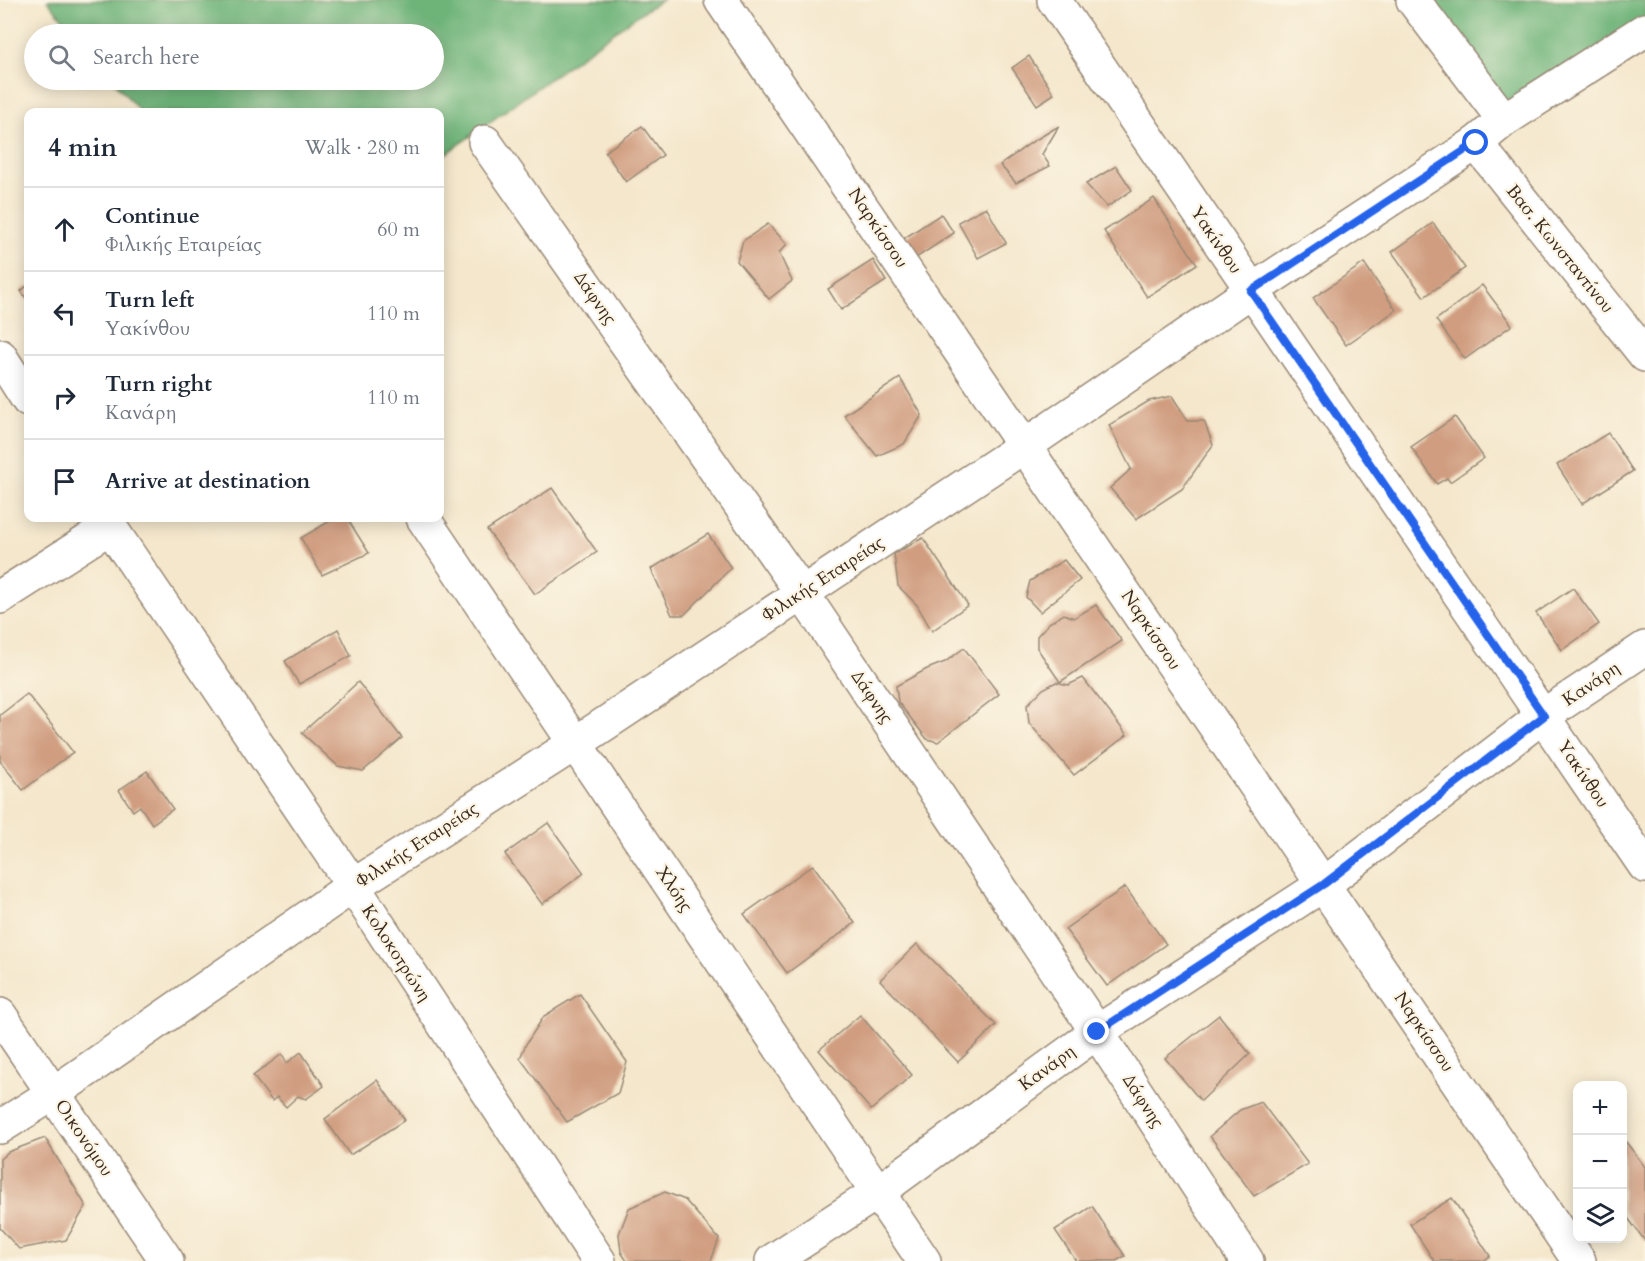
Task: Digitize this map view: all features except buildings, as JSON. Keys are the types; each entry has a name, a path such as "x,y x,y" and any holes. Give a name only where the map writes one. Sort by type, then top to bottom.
{"street":[{"name":"Ναρκίσσου","path":"721,0 1026,445 1579,1261"},
{"name":"Υακίνθου","path":"1054,0 1645,866"},
{"path":"1413,0 1504,120"},
{"name":"Φιλικής Εταιρείας","path":"0,1127 54,1093 353,886 576,743 1026,445 1251,291 1476,143 1504,120 1645,30"},
{"name":"Δάφνης","path":"485,141 802,593 1097,1032 1247,1261"},
{"name":"Βασ. Κωνσταντίνου","path":"1476,143 1645,355"},
{"path":"0,356 24,394"},
{"path":"0,597 107,522"},
{"name":"Κολοκοτρώνη","path":"107,522 353,886 598,1261"},
{"name":"Χλόης","path":"426,522 924,1261"},
{"name":"Κανάρη","path":"772,1261 878,1192 1097,1032 1324,884 1544,716 1645,648"},
{"name":"Οικονόμου","path":"0,1015 167,1261"}],"green space":[{"path":"47,0 662,0 642,12 444,155 444,108 137,108 121,90 444,90 444,24 67,24"},
{"path":"1426,0 1645,0 1645,26 1504,105"}],"route":[{"path":"1097,1032 1324,884 1544,716 1251,291 1476,143"}]}
